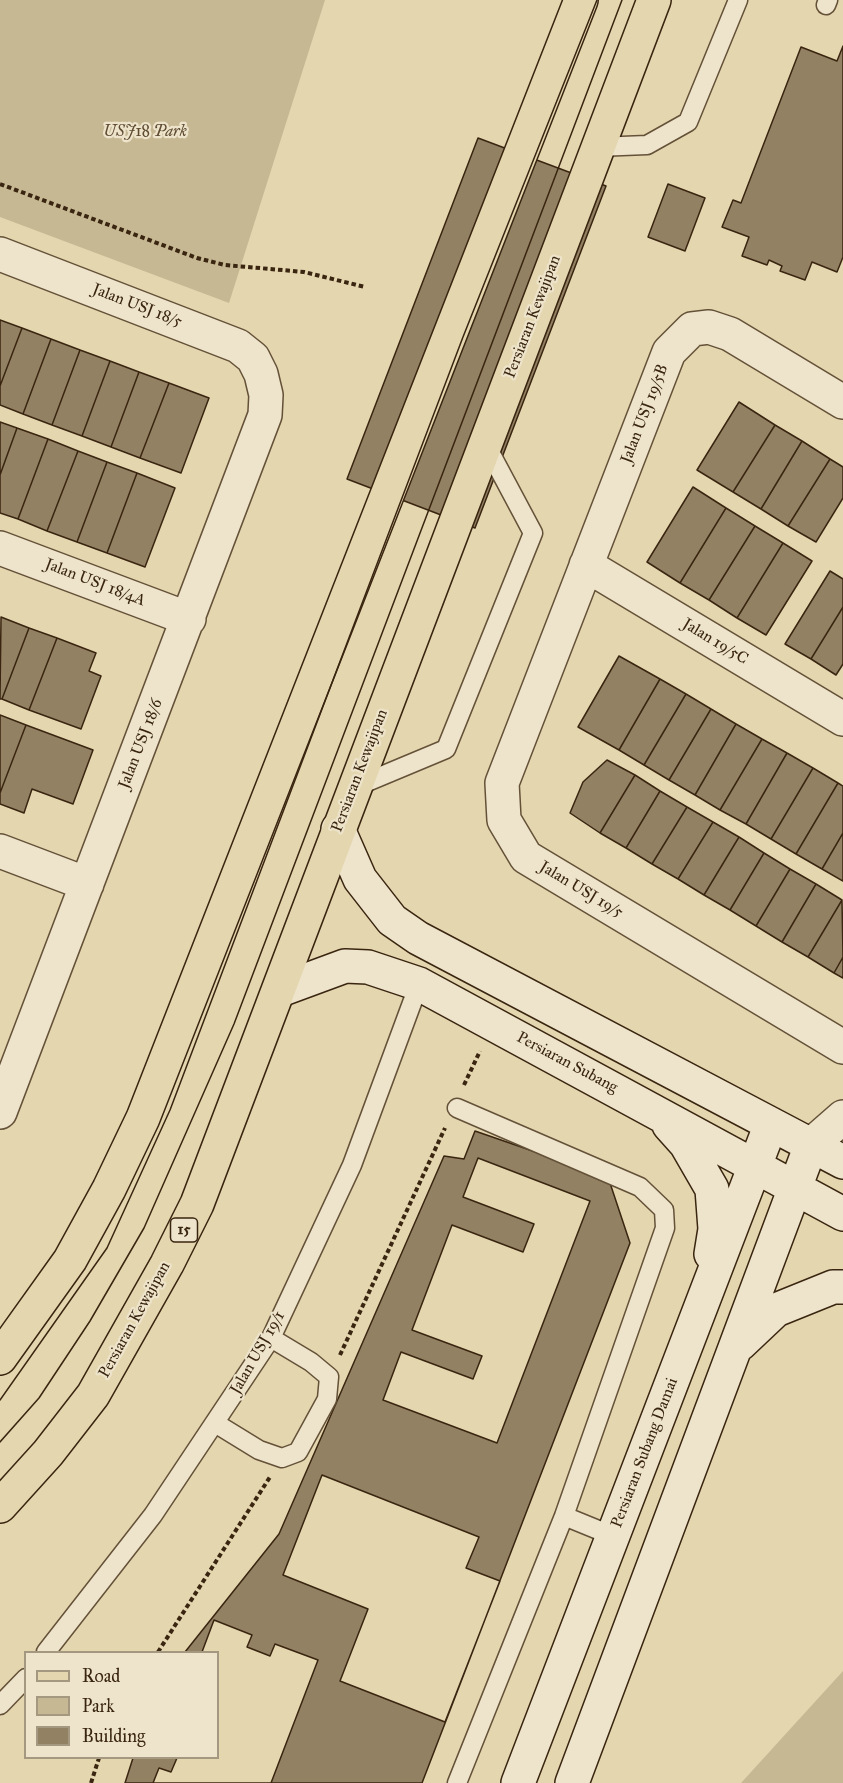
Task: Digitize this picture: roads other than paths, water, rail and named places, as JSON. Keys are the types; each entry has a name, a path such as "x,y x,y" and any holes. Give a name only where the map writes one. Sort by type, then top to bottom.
{"main road":[{"path":"0,1359 70,1260 109,1189 172,1049 227,898 581,0"},
{"name":"Persiaran Kewajipan","path":"0,1506 48,1453 93,1395 167,1264 197,1204 654,0"}],"street":[{"name":"Jalan USJ 18/5","path":"0,254 238,346 253,358 261,374"},
{"name":"Jalan USJ 19/5B","path":"586,565 669,352 692,329 708,327 730,333 843,402"},
{"name":"Jalan USJ 18/6","path":"0,1112 265,416 266,395 261,374"},
{"name":"Jalan USJ 18/4A","path":"0,548 189,619"},
{"name":"Jalan 19/5C","path":"586,565 843,719"},
{"name":"Jalan USJ 19/5","path":"586,565 502,783 504,820 526,857 843,1047"},
{"path":"338,829 360,879 392,920 418,938 843,1162"},
{"path":"0,851 87,884"},
{"name":"Persiaran Subang","path":"280,990 345,966 368,967 419,984 843,1214"},
{"path":"649,1107 686,1144 712,1190 715,1229 705,1298"},
{"path":"572,1783 811,1145 843,1117"},
{"name":"Persiaran Subang Damai","path":"518,1783 771,1124"},
{"path":"735,1349 776,1310 833,1287 843,1287"}],"lane":[{"path":"597,147 647,145 688,122 738,0"},
{"path":"354,788 446,750 533,533 485,443"},
{"name":"Jalan USJ 19/1","path":"48,1651 153,1515 271,1338 352,1165 419,984"},
{"path":"453,1113 640,1186 664,1210 665,1228 564,1516 458,1783"},
{"path":"215,1424 259,1450 282,1458 298,1452 316,1423 327,1399 329,1377 311,1362 271,1338"},
{"path":"564,1516 613,1536"},
{"path":"0,1706 24,1680"}],"tram line":[{"path":"0,1400 107,1248 170,1110 463,337 597,0"},
{"path":"0,1442 39,1398 90,1321 144,1228 234,1024 622,0"}],"park label":[{"name":"USJ18 Park","path":"145,132"}]}
